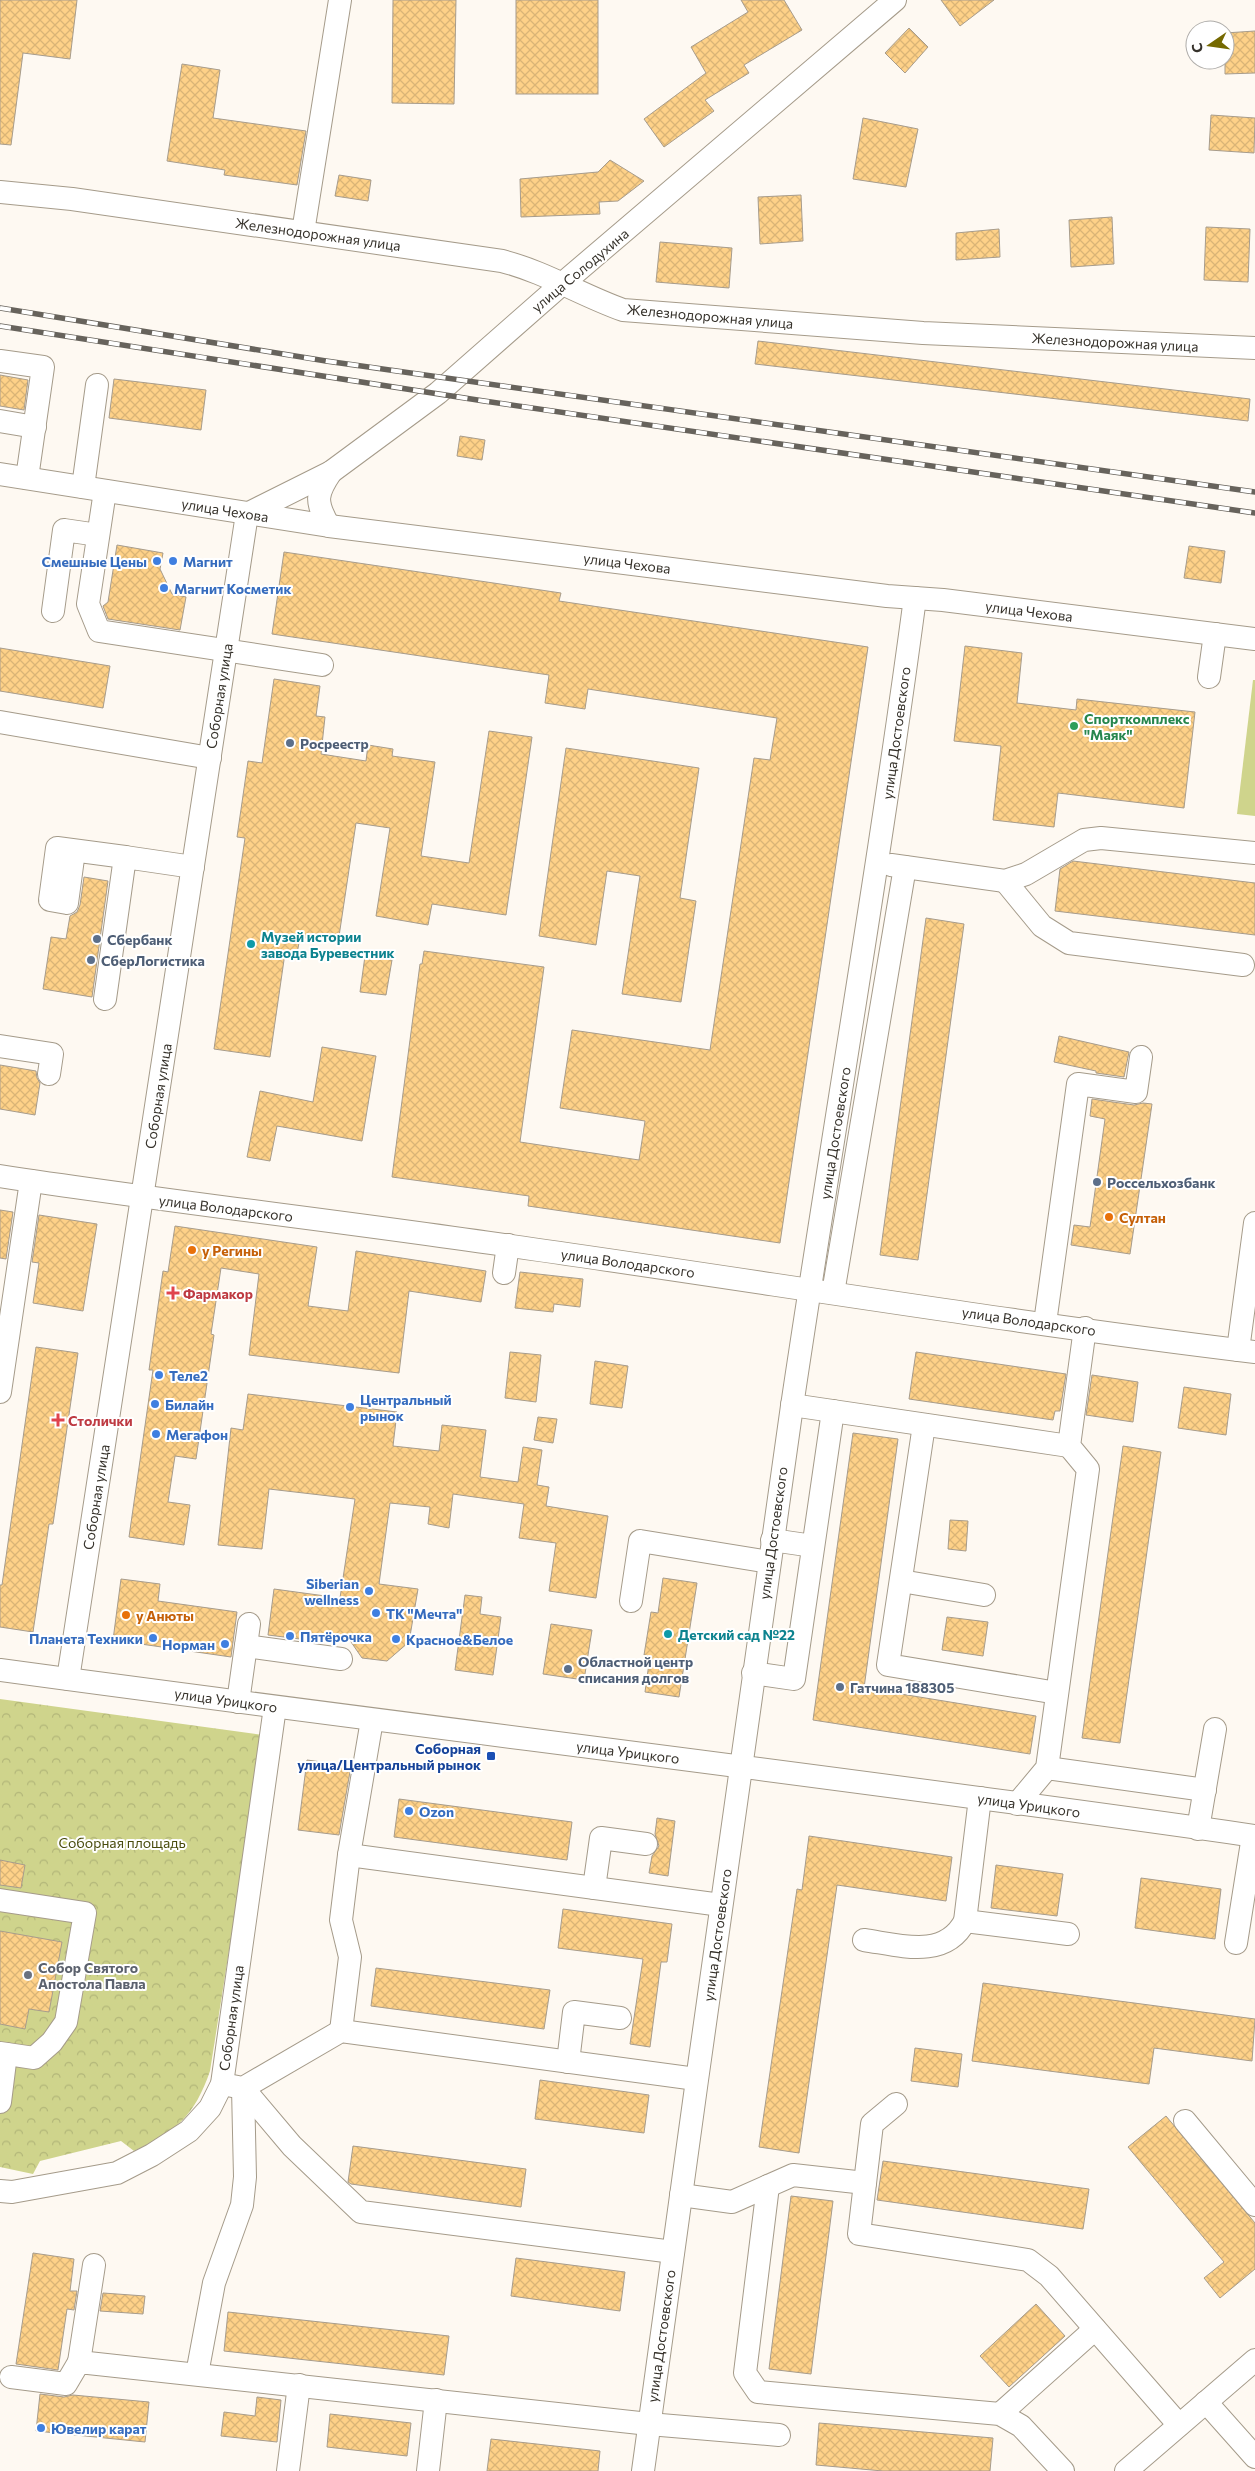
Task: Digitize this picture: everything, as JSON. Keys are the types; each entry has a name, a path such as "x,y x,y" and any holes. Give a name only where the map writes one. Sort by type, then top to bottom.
{"street":[{"path":"303,232 340,0"},
{"name":"улица Солодухина","path":"247,514 331,472 438,393 562,284 895,0"},
{"name":"Железнодорожная улица","path":"0,192 72,199 502,261 532,269 587,297 623,310 923,333 1255,348"},
{"path":"0,361 43,367 27,478"},
{"path":"97,385 94,489 98,535 88,604 99,631 226,652 322,665"},
{"path":"0,421 34,427"},
{"path":"329,526 321,513 318,500 321,487 331,472"},
{"name":"улица Чехова","path":"0,474 329,526 887,596 1255,639"},
{"name":"Соборная улица","path":"68,1679 247,514"},
{"path":"52,611 64,530 98,535"},
{"name":"улица Достоевского","path":"642,2471 772,1540 878,864 915,598"},
{"path":"1209,677 1215,634"},
{"path":"0,722 210,758"},
{"path":"878,864 1005,881 1026,874 1084,840 1101,838 1255,853"},
{"path":"74,850 193,867"},
{"path":"105,999 125,857"},
{"path":"833,1293 905,867"},
{"path":"1005,881 1042,926 1069,943 1243,965"},
{"path":"0,1046 52,1054 49,1074"},
{"path":"1045,1323 1078,1084 1136,1092 1141,1056"},
{"name":"улица Володарского","path":"0,1176 142,1198 508,1245 810,1290 1246,1351"},
{"path":"0,1392 4,1331 31,1181"},
{"path":"1246,1351 1255,1223"},
{"path":"504,1273 508,1245"},
{"path":"1069,1446 1085,1328"},
{"path":"792,1405 1069,1446 1088,1469 1047,1768 1017,1804"},
{"path":"753,1672 794,1679 833,1411"},
{"path":"924,1424 888,1665 1057,1693"},
{"path":"772,1540 813,1546"},
{"path":"631,1600 640,1541 769,1562"},
{"path":"900,1581 984,1595"},
{"path":"238,1702 249,1624"},
{"path":"246,1646 341,1659"},
{"name":"улица Урицкого","path":"0,1670 372,1720 740,1766 1254,1836"},
{"name":"Соборная улица","path":"6,2191 117,2173 152,2155 188,2131 232,2086 275,1707"},
{"path":"340,2031 350,1957 341,1920 349,1855 372,1720"},
{"path":"1198,1829 1215,1729"},
{"path":"1047,1768 1205,1790"},
{"path":"864,1940 917,1948 937,1945 958,1934 965,1921 980,1798"},
{"path":"1236,1943 1254,1836"},
{"path":"594,1888 601,1838 646,1844"},
{"path":"349,1855 721,1905"},
{"path":"0,1900 85,1913 66,2022 52,2042 34,2058 3,2054 0,2102"},
{"path":"965,1921 1068,1934"},
{"path":"568,2062 574,2012 620,2018"},
{"path":"232,2086 340,2031 696,2079"},
{"path":"232,2086 361,2212 673,2252"},
{"path":"197,2374 214,2283 242,2204 245,2177 232,2086"},
{"path":"896,2104 872,2124 858,2234 1028,2260 1049,2276 1180,2425"},
{"path":"1186,2121 1255,2205"},
{"path":"732,2202 793,2175 865,2183"},
{"path":"768,2186 744,2373 758,2392 1000,2414 1021,2426 1063,2471"},
{"path":"681,2195 732,2202 764,2222"},
{"path":"12,2377 66,2384 79,2362 94,2265"},
{"path":"1000,2414 1095,2329"},
{"path":"1126,2471 1255,2360"},
{"path":"79,2362 649,2424 779,2434"},
{"path":"288,2471 298,2385"},
{"path":"428,2471 436,2400"},
{"path":"1206,2402 1255,2457"}],"green space":[{"path":"1253,680 1255,680 1255,816 1237,814"},
{"name":"Соборная площадь","path":"0,1699 263,1735 210,2071 198,2099 190,2111 173,2129 134,2151 121,2141 40,2161 33,2174 0,2167"}],"building":[{"path":"0,0 77,0 70,59 23,53 11,145 0,144"},
{"path":"393,0 456,0 454,104 392,103"},
{"path":"516,0 598,0 598,94 516,94"},
{"path":"741,0 784,0 802,30 744,65 749,73 705,100 714,111 664,147 644,119 706,73 691,47 748,12"},
{"path":"941,0 994,0 960,26"},
{"path":"909,28 928,47 905,73 885,53"},
{"path":"1255,31 1255,73 1225,74 1225,70 1235,70 1235,32"},
{"path":"182,64 220,70 213,118 306,131 297,185 224,175 225,170 167,161"},
{"path":"1211,115 1255,118 1254,153 1209,150"},
{"path":"863,118 918,129 906,187 853,179"},
{"path":"610,160 644,181 618,201 599,202 600,214 521,217 520,179 598,172"},
{"path":"339,175 371,180 368,201 335,196"},
{"path":"801,195 803,241 760,244 758,197"},
{"path":"1112,217 1114,264 1071,267 1069,220"},
{"path":"1206,227 1250,229 1248,282 1204,280"},
{"path":"999,229 1000,257 956,260 956,233"},
{"path":"660,242 732,248 729,288 656,282"},
{"path":"758,341 1250,399 1248,421 755,364"},
{"path":"0,375 28,380 24,410 0,406"},
{"path":"114,379 206,390 201,430 109,418"},
{"path":"460,436 485,440 482,460 457,456"},
{"path":"117,545 163,553 160,569 172,594 186,597 180,630 108,619 103,606 108,602"},
{"path":"1189,546 1225,551 1221,583 1184,578"},
{"path":"284,552 561,593 559,601 868,647 780,1243 528,1206 529,1196 392,1177 420,964 422,964 424,951 544,967 520,1142 639,1160 645,1121 560,1108 572,1030 710,1050 754,758 770,760 777,718 588,689 585,709 545,703 549,675 272,634"},
{"name":"Спорткомплекс \"Маяк\"","path":"965,646 1022,653 1017,703 1076,710 1077,699 1195,712 1184,808 1058,793 1054,827 993,820 1001,746 954,741"},
{"path":"0,648 110,666 103,708 0,691"},
{"path":"274,679 320,686 316,716 325,717 321,754 366,761 368,745 393,749 392,756 435,762 421,856 469,863 489,731 532,737 506,915 432,904 428,925 376,916 390,828 356,823 338,943 300,937 297,954 285,953 270,1057 214,1049 245,838 237,837 248,761 262,763"},
{"path":"566,748 699,768 680,898 696,901 681,1002 622,994 640,876 607,871 596,945 539,936"},
{"path":"1073,861 1255,883 1255,935 1055,911 1060,869"},
{"path":"84,877 108,881 92,997 43,989 51,937 66,939 70,916 77,912 80,905"},
{"path":"926,918 964,924 918,1260 880,1255"},
{"path":"365,956 392,960 386,995 360,992"},
{"path":"1059,1036 1129,1052 1124,1077 1096,1073 1096,1071 1054,1062"},
{"path":"322,1047 376,1056 362,1141 277,1126 270,1161 247,1157 260,1091 313,1102"},
{"path":"0,1065 36,1071 40,1083 35,1115 0,1109"},
{"path":"1092,1099 1134,1105 1152,1104 1130,1254 1071,1245 1074,1225 1090,1227 1105,1119 1090,1116"},
{"path":"0,1210 13,1212 6,1259 0,1258"},
{"path":"39,1215 97,1224 83,1311 33,1303 39,1263 32,1262"},
{"path":"175,1226 317,1247 308,1306 348,1311 356,1251 486,1271 481,1302 409,1291 399,1373 249,1355 259,1274 221,1268 211,1334 214,1335 196,1459 175,1456 168,1502 190,1505 184,1545 129,1537 153,1370 149,1370 163,1271 168,1272"},
{"path":"520,1272 583,1279 580,1307 554,1304 553,1312 515,1308"},
{"path":"36,1347 78,1353 53,1524 49,1524 33,1632 0,1627 0,1585 2,1585"},
{"path":"510,1352 541,1355 536,1402 505,1398"},
{"path":"916,1352 1066,1374 1060,1411 1055,1411 1053,1420 909,1399"},
{"path":"595,1361 628,1366 622,1408 590,1404"},
{"path":"1092,1375 1138,1382 1133,1422 1086,1415"},
{"path":"1184,1387 1231,1394 1226,1435 1178,1428"},
{"path":"248,1394 397,1412 393,1446 439,1451 442,1425 486,1430 480,1477 518,1482 523,1447 542,1450 537,1485 549,1487 546,1506 608,1516 596,1598 549,1591 556,1543 519,1538 524,1504 453,1494 449,1528 428,1524 430,1507 390,1503 379,1584 418,1589 409,1642 387,1661 362,1658 349,1639 316,1635 316,1641 268,1635 274,1589 340,1598 355,1499 269,1489 262,1549 218,1545 231,1428 243,1430"},
{"path":"538,1417 557,1419 553,1443 534,1440"},
{"path":"853,1433 898,1439 864,1688 1036,1716 1030,1754 813,1720"},
{"path":"1123,1446 1161,1452 1120,1743 1082,1738"},
{"path":"950,1520 968,1521 966,1551 948,1549"},
{"name":"Детский сад №22","path":"663,1578 697,1583 679,1697 645,1692 650,1656 644,1655 651,1612 658,1613"},
{"path":"121,1579 160,1584 158,1601 237,1612 231,1657 113,1640"},
{"path":"465,1595 482,1597 480,1614 501,1617 493,1675 455,1670"},
{"path":"947,1617 988,1622 983,1656 942,1650"},
{"path":"551,1624 592,1630 584,1680 543,1674"},
{"path":"307,1760 351,1766 339,1835 298,1830"},
{"path":"399,1799 572,1822 567,1860 394,1837"},
{"path":"657,1818 675,1821 668,1876 649,1873 652,1856 659,1846 655,1834"},
{"path":"809,1836 952,1857 946,1901 837,1885 799,2153 759,2147 797,1889 802,1890"},
{"path":"0,1860 25,1865 21,1888 0,1885"},
{"path":"996,1865 1063,1874 1057,1916 991,1908"},
{"path":"1141,1878 1221,1889 1215,1939 1135,1928"},
{"path":"563,1909 672,1924 667,1962 661,1962 650,2047 630,2044 643,1959 558,1948"},
{"name":"Собор Святого Апостола Павла","path":"0,1931 62,1942 49,2012 29,2009 25,2029 0,2024"},
{"path":"376,1968 550,1990 544,2029 371,2006"},
{"path":"983,1983 1255,2019 1252,2061 1154,2048 1149,2084 972,2061"},
{"path":"915,2048 962,2054 958,2087 911,2081"},
{"path":"540,2080 649,2095 644,2133 535,2119"},
{"path":"1166,2116 1255,2223 1255,2269 1220,2298 1204,2278 1224,2262 1128,2147"},
{"path":"353,2146 526,2169 521,2207 351,2184 348,2182"},
{"path":"883,2161 1089,2189 1083,2229 877,2200"},
{"path":"791,2196 833,2201 811,2374 769,2369"},
{"path":"33,2253 74,2259 70,2291 77,2291 74,2310 67,2309 58,2370 16,2364"},
{"path":"516,2258 625,2272 620,2311 511,2296"},
{"path":"103,2293 145,2296 143,2314 100,2311"},
{"path":"1036,2304 1065,2336 1009,2387 980,2356"},
{"path":"228,2312 449,2336 444,2375 224,2351"},
{"path":"40,2394 149,2402 145,2442 36,2431"},
{"path":"257,2397 281,2400 277,2442 221,2436 224,2412 255,2416"},
{"path":"330,2414 411,2423 407,2456 327,2447"},
{"path":"819,2423 993,2438 990,2471 883,2471 816,2465"},
{"path":"491,2439 600,2451 598,2471 487,2471"}],"railway":[{"path":"0,308 326,361 1255,492"},
{"path":"0,326 484,401 1255,513"}],"place":[{"name":"Смешные Цены","path":"157,561"},
{"name":"Магнит","path":"173,561"},
{"name":"Магнит Косметик","path":"164,588"},
{"name":"Спорткомплекс \"Маяк\"","path":"1074,726"},
{"name":"Росреестр","path":"290,743"},
{"name":"Сбербанк","path":"97,939"},
{"name":"Музей истории завода Буревестник","path":"251,944"},
{"name":"СберЛогистика","path":"91,960"},
{"name":"Россельхозбанк","path":"1097,1182"},
{"name":"Султан","path":"1109,1217"},
{"name":"у Регины","path":"192,1250"},
{"name":"Фармакор","path":"173,1293"},
{"name":"Теле2","path":"159,1375"},
{"name":"Билайн","path":"155,1404"},
{"name":"Центральный рынок","path":"350,1407"},
{"name":"Столички","path":"58,1420"},
{"name":"Мегафон","path":"156,1434"},
{"name":"Siberian wellness","path":"369,1591"},
{"name":"ТК \"Мечта\"","path":"376,1613"},
{"name":"у Анюты","path":"126,1615"},
{"name":"Детский сад №22","path":"668,1634"},
{"name":"Пятёрочка","path":"290,1636"},
{"name":"Планета Техники","path":"153,1638"},
{"name":"Красное&Белое","path":"396,1639"},
{"name":"Норман","path":"225,1644"},
{"name":"Областной центр списания долгов","path":"568,1669"},
{"name":"Гатчина 188305","path":"840,1687"},
{"name":"Соборная улица/Центральный рынок","path":"491,1756"},
{"name":"Ozon","path":"409,1811"},
{"name":"Собор Святого Апостола Павла","path":"28,1975"},
{"name":"Ювелир карат","path":"41,2428"}]}
